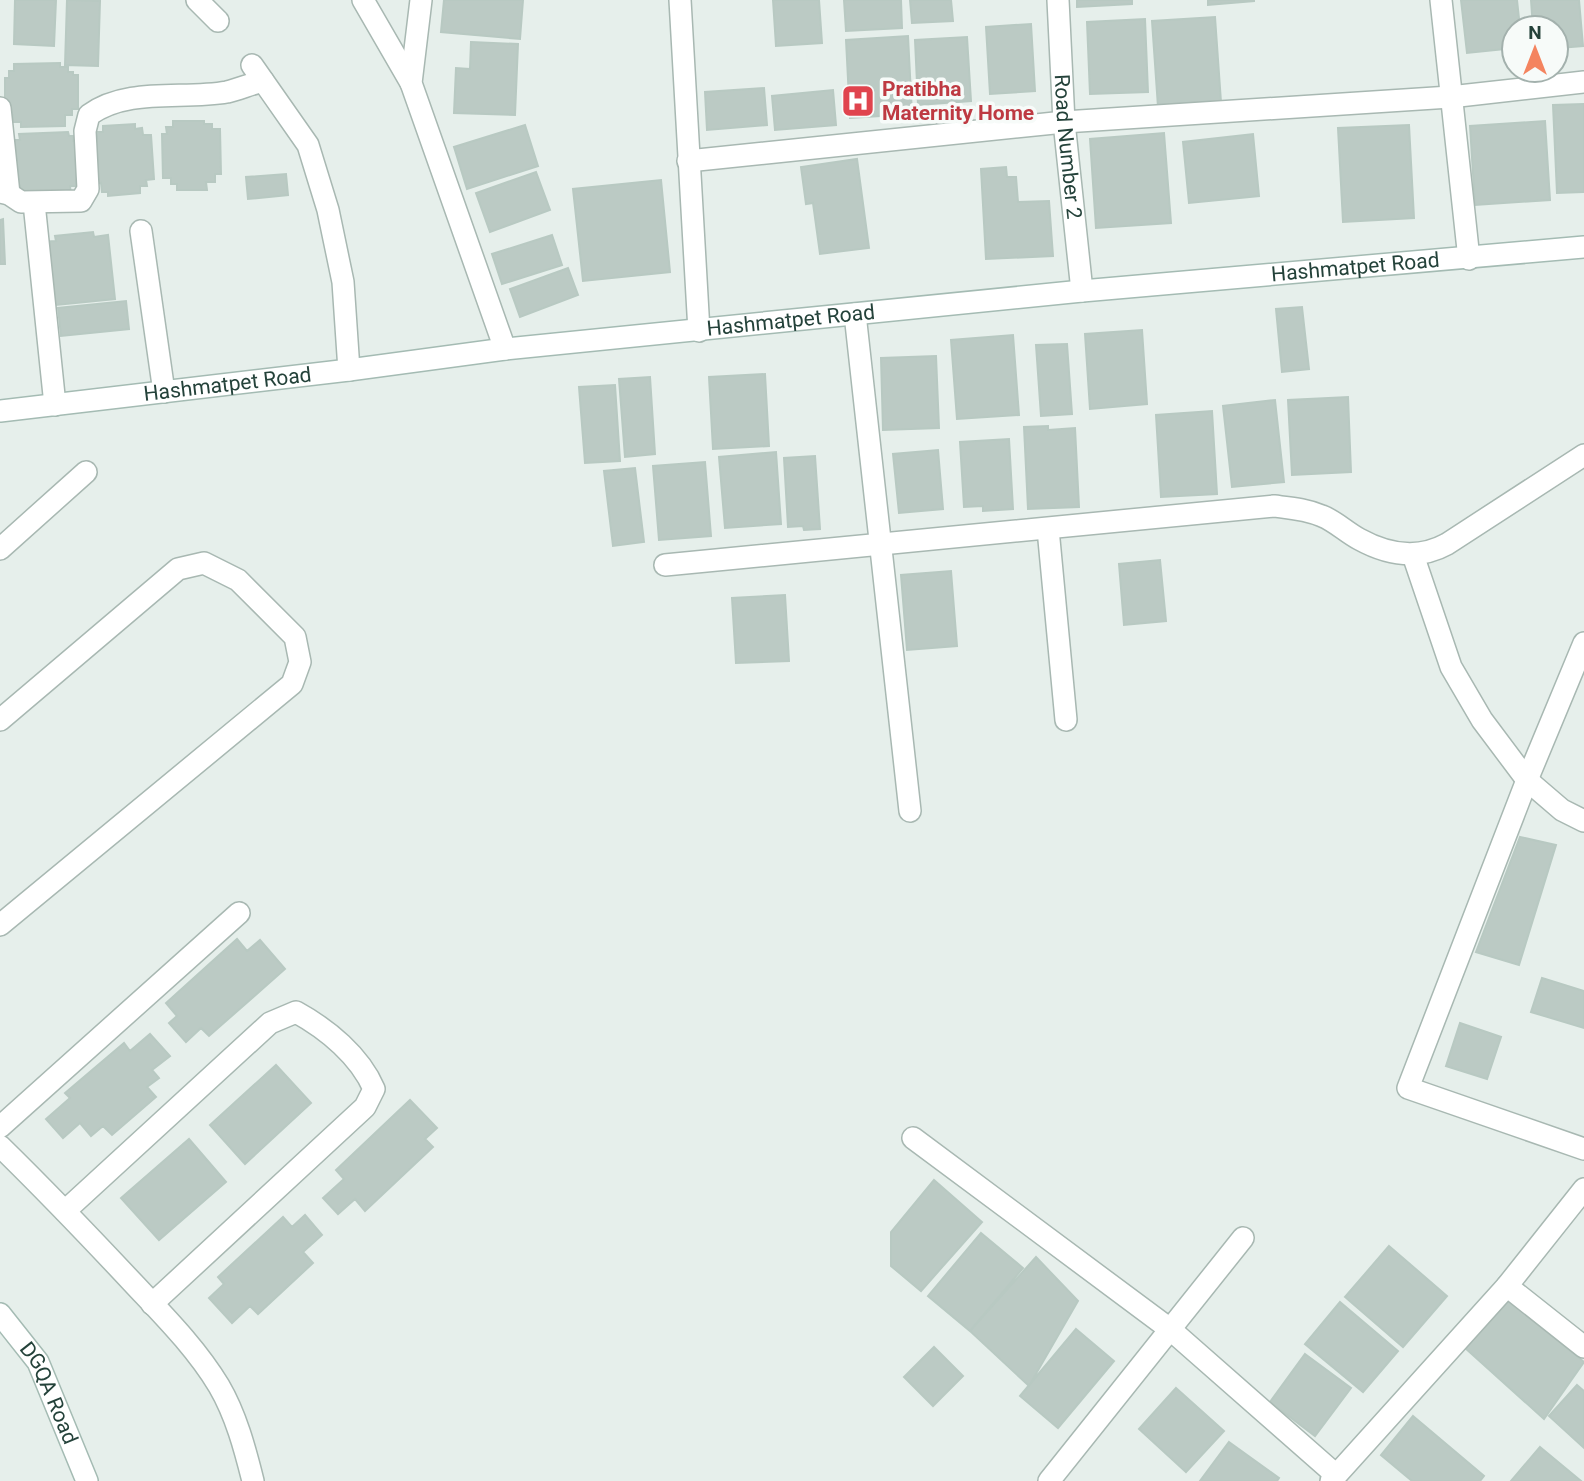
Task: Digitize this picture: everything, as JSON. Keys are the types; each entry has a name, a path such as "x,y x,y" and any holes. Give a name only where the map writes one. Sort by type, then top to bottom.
{"street":[{"path":"197,0 218,20"},
{"path":"363,0 411,83 505,349"},
{"path":"411,83 421,0"},
{"path":"680,0 698,331"},
{"name":"Road Number 2","path":"1058,0 1064,122 1082,291"},
{"path":"1441,0 1469,259"},
{"path":"0,108 4,193 21,202 81,201 88,189 85,131 89,115 102,105 125,100 226,92 258,73 308,145 328,210 343,282 349,370"},
{"path":"688,161 1064,122 1450,97 1584,82"},
{"path":"33,203 55,405"},
{"path":"141,231 164,392"},
{"name":"Hashmatpet Road","path":"0,411 505,349 1082,291 1584,247"},
{"path":"855,314 910,811"},
{"path":"665,565 1274,506 1309,510 1326,517 1360,540 1395,552 1412,555 1430,553 1584,455"},
{"path":"0,549 86,472"},
{"path":"1048,529 1066,720"},
{"path":"1412,555 1451,667 1482,720 1527,780 1562,810 1584,821"},
{"path":"0,720 178,569 204,563 238,580 295,637 300,662 292,684 0,925"},
{"path":"1584,643 1527,780 1408,1088 1584,1149"},
{"path":"0,1127 239,913"},
{"path":"65,1211 270,1023 296,1012 319,1024 366,1071 374,1089 365,1107 152,1304"},
{"path":"913,1138 1171,1330 1334,1478 1507,1286 1584,1189"},
{"path":"0,1146 65,1211 200,1359 219,1387 245,1449 253,1481"},
{"path":"1049,1481 1242,1238"},
{"path":"1507,1286 1584,1347"},
{"name":"DGQA Road","path":"0,1314 38,1362 87,1481"}],"building":[{"path":"15,0 56,0 54,46 14,44"},
{"path":"67,0 100,1 98,66 65,65"},
{"path":"444,0 523,0 520,39 441,32"},
{"path":"773,0 819,0 822,43 776,46"},
{"path":"844,0 901,0 902,28 846,31"},
{"path":"910,0 951,0 953,21 912,23"},
{"path":"1077,0 1132,0 1132,4 1077,7"},
{"path":"1208,0 1254,0 1254,1 1208,5"},
{"path":"1461,0 1517,0 1518,14 1500,14 1500,49 1467,53"},
{"path":"1531,0 1579,0 1583,46 1570,47 1570,14 1532,14"},
{"path":"1215,17 1221,102 1158,107 1152,21"},
{"path":"1145,19 1148,92 1090,94 1087,22"},
{"path":"1031,24 1035,91 990,94 986,27"},
{"path":"908,36 912,114 850,118 846,40"},
{"path":"967,37 971,101 918,105 915,40"},
{"path":"471,42 518,44 515,115 454,113 456,68 470,69"},
{"path":"60,63 60,67 68,67 68,72 78,75 78,109 72,109 72,115 65,115 65,126 21,127 21,122 13,122 13,115 5,115 5,78 9,78 9,71 14,71 14,64"},
{"path":"764,88 767,125 707,130 705,92"},
{"path":"833,90 836,125 775,130 772,96"},
{"path":"1584,104 1584,192 1557,193 1553,105"},
{"path":"173,121 204,121 204,124 212,124 212,129 220,129 221,174 215,174 215,182 206,182 207,190 177,190 177,184 171,184 171,178 163,178 162,134 167,134 166,127 173,127"},
{"path":"1545,121 1550,200 1475,205 1470,126"},
{"path":"135,124 135,129 142,128 143,135 151,135 154,179 146,180 147,186 140,186 140,193 108,196 108,192 102,192 101,183 94,184 90,139 97,138 96,132 103,132 103,126"},
{"path":"525,125 538,166 467,189 454,147"},
{"path":"1409,125 1414,218 1343,222 1338,128"},
{"path":"68,132 69,136 73,136 73,141 79,141 81,180 76,180 76,186 70,186 71,195 25,197 25,191 20,191 20,186 14,186 14,140 20,140 19,134"},
{"path":"1164,133 1171,223 1096,228 1090,139"},
{"path":"1253,134 1259,196 1189,203 1183,142"},
{"path":"857,159 869,248 820,254 813,203 806,204 801,167"},
{"path":"1006,167 1007,177 1016,177 1018,202 1049,201 1053,256 986,259 981,169"},
{"path":"536,172 550,210 490,232 476,193"},
{"path":"286,174 288,195 248,199 246,177"},
{"path":"661,180 670,272 583,281 573,189"},
{"path":"3,219 5,264 0,264 0,220"},
{"path":"93,232 94,237 108,235 115,299 46,306 40,242 56,241 55,236"},
{"path":"552,235 562,265 502,284 492,254"},
{"path":"568,268 578,295 520,317 510,289"},
{"path":"126,301 129,329 61,336 58,308"},
{"path":"1302,307 1309,369 1282,372 1276,309"},
{"path":"1142,330 1147,404 1090,409 1085,334"},
{"path":"1013,335 1019,415 957,419 951,340"},
{"path":"1067,344 1072,414 1041,416 1036,345"},
{"path":"936,356 939,428 883,430 881,358"},
{"path":"765,374 769,446 713,449 709,377"},
{"path":"650,377 655,454 625,457 619,379"},
{"path":"615,385 620,461 585,463 579,387"},
{"path":"1348,397 1351,472 1292,475 1288,400"},
{"path":"1275,400 1284,482 1232,487 1223,406"},
{"path":"1212,411 1217,494 1161,497 1156,415"},
{"path":"1048,426 1048,430 1075,428 1079,507 1028,509 1024,427"},
{"path":"1009,439 1013,509 983,511 983,506 964,507 960,442"},
{"path":"938,450 943,509 899,513 893,454"},
{"path":"776,452 781,524 725,528 719,457"},
{"path":"815,456 820,529 788,527 784,458"},
{"path":"705,462 711,536 659,540 653,466"},
{"path":"635,468 644,542 613,546 604,471"},
{"path":"1160,560 1166,621 1124,625 1119,564"},
{"path":"951,571 957,646 907,650 901,575"},
{"path":"785,595 789,661 736,663 732,598"},
{"path":"1520,837 1556,845 1519,965 1476,952"},
{"path":"237,939 247,951 260,940 285,969 209,1036 201,1028 186,1042 169,1023 177,1016 166,1003"},
{"path":"1542,978 1584,991 1584,1028 1531,1012"},
{"path":"1460,1023 1501,1037 1487,1079 1446,1066"},
{"path":"150,1034 170,1056 152,1070 159,1078 147,1087 156,1097 112,1135 103,1126 91,1136 80,1123 63,1138 46,1119 70,1098 65,1093 124,1043 130,1051"},
{"path":"276,1065 311,1103 245,1164 210,1125"},
{"path":"410,1100 437,1128 425,1139 433,1147 365,1211 355,1199 338,1214 323,1198 344,1179 336,1170"},
{"path":"189,1139 226,1182 159,1240 121,1198"},
{"path":"934,1180 982,1222 921,1291 891,1266 891,1232"},
{"path":"305,1215 322,1235 303,1252 313,1263 258,1314 250,1306 232,1323 209,1298 224,1284 218,1277 283,1217 292,1227"},
{"path":"981,1233 1023,1268 970,1331 928,1296"},
{"path":"1389,1246 1447,1296 1403,1347 1345,1297"},
{"path":"1036,1257 1078,1301 1029,1386 970,1331"},
{"path":"1508,1298 1584,1362 1544,1419 1465,1348"},
{"path":"1340,1302 1398,1351 1363,1392 1305,1344"},
{"path":"1076,1329 1114,1361 1058,1428 1020,1396"},
{"path":"934,1347 963,1376 933,1406 904,1377"},
{"path":"1305,1354 1351,1388 1315,1436 1270,1402"},
{"path":"1577,1385 1584,1391 1584,1448 1549,1416"},
{"path":"1176,1388 1224,1431 1186,1472 1139,1429"},
{"path":"1413,1416 1484,1476 1480,1481 1412,1481 1381,1455"},
{"path":"1229,1442 1279,1478 1277,1481 1200,1481"},
{"path":"1540,1447 1581,1481 1511,1481"}],"place":[{"name":"Pratibha Maternity Home","path":"858,101"}]}
